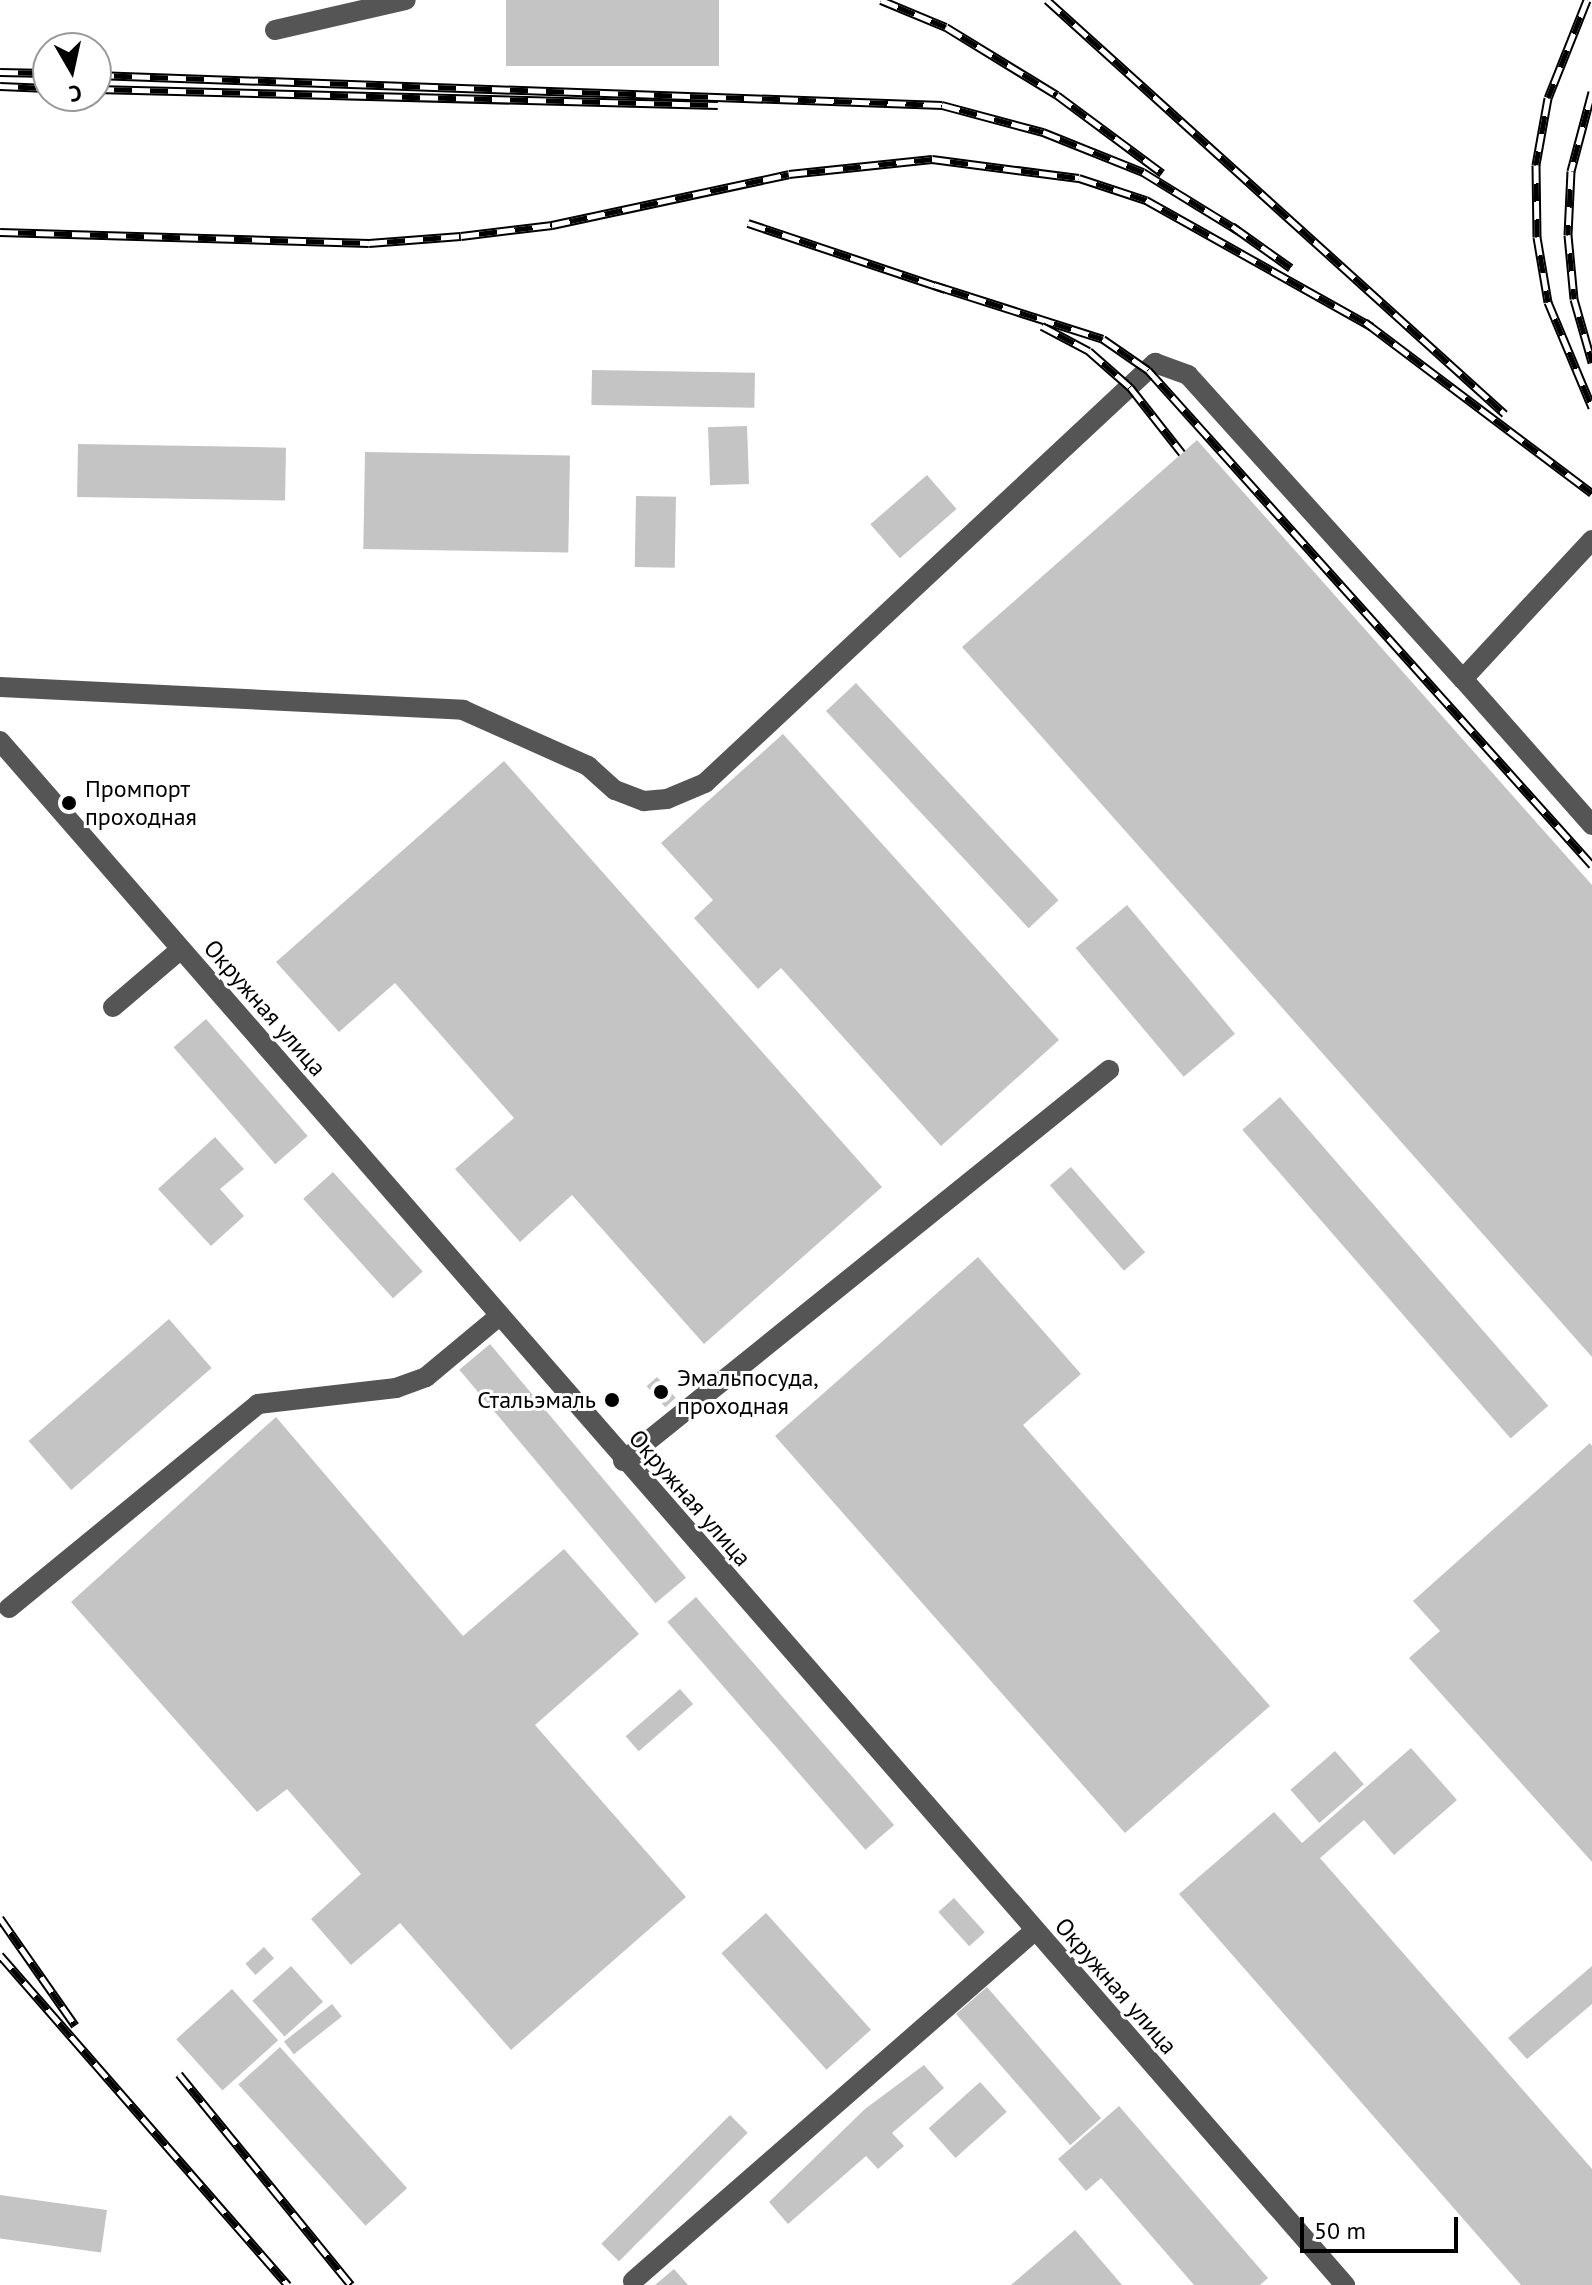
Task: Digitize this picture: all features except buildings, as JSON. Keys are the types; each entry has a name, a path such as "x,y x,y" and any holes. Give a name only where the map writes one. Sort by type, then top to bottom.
{"street":[{"path":"275,30 406,0"},
{"path":"0,687 463,710 588,766 615,790 644,801 667,799 705,783 1155,363 1188,375 1592,825"},
{"path":"1463,679 1592,540"},
{"name":"Окружная улица","path":"0,741 1033,1932 1345,2285"},
{"path":"113,1007 180,950"},
{"path":"623,1461 1109,1070"},
{"path":"9,1608 258,1404 396,1388 426,1377 498,1317"},
{"path":"633,2281 1033,1932"}],"railway":[{"path":"881,0 946,27 1057,95 1162,173"},
{"path":"1047,0 1505,414"},
{"path":"1587,0 1548,98 1536,165 1537,237 1548,302 1592,407"},
{"path":"0,72 32,73"},
{"path":"112,76 942,105 1043,132 1143,172 1239,231"},
{"path":"0,86 32,87"},
{"path":"112,89 718,105"},
{"path":"1592,92 1571,171 1568,235 1574,299 1592,362"},
{"path":"0,232 369,243 461,236 552,225 789,174 932,159 1079,178 1146,200 1372,327"},
{"path":"748,223 945,289"},
{"path":"1232,226 1291,268"},
{"path":"934,285 1103,339 1148,370 1592,865"},
{"path":"1365,322 1592,493"},
{"path":"1042,326 1089,351 1130,387 1182,453"},
{"path":"0,1918 75,2025"},
{"path":"0,1955 288,2285"},
{"path":"179,2074 351,2285"}],"place":[{"name":"Промпорт проходная","path":"69,803"},
{"name":"Эмальпосуда, проходная","path":"661,1392"},
{"name":"Стальэмаль","path":"612,1400"}]}
